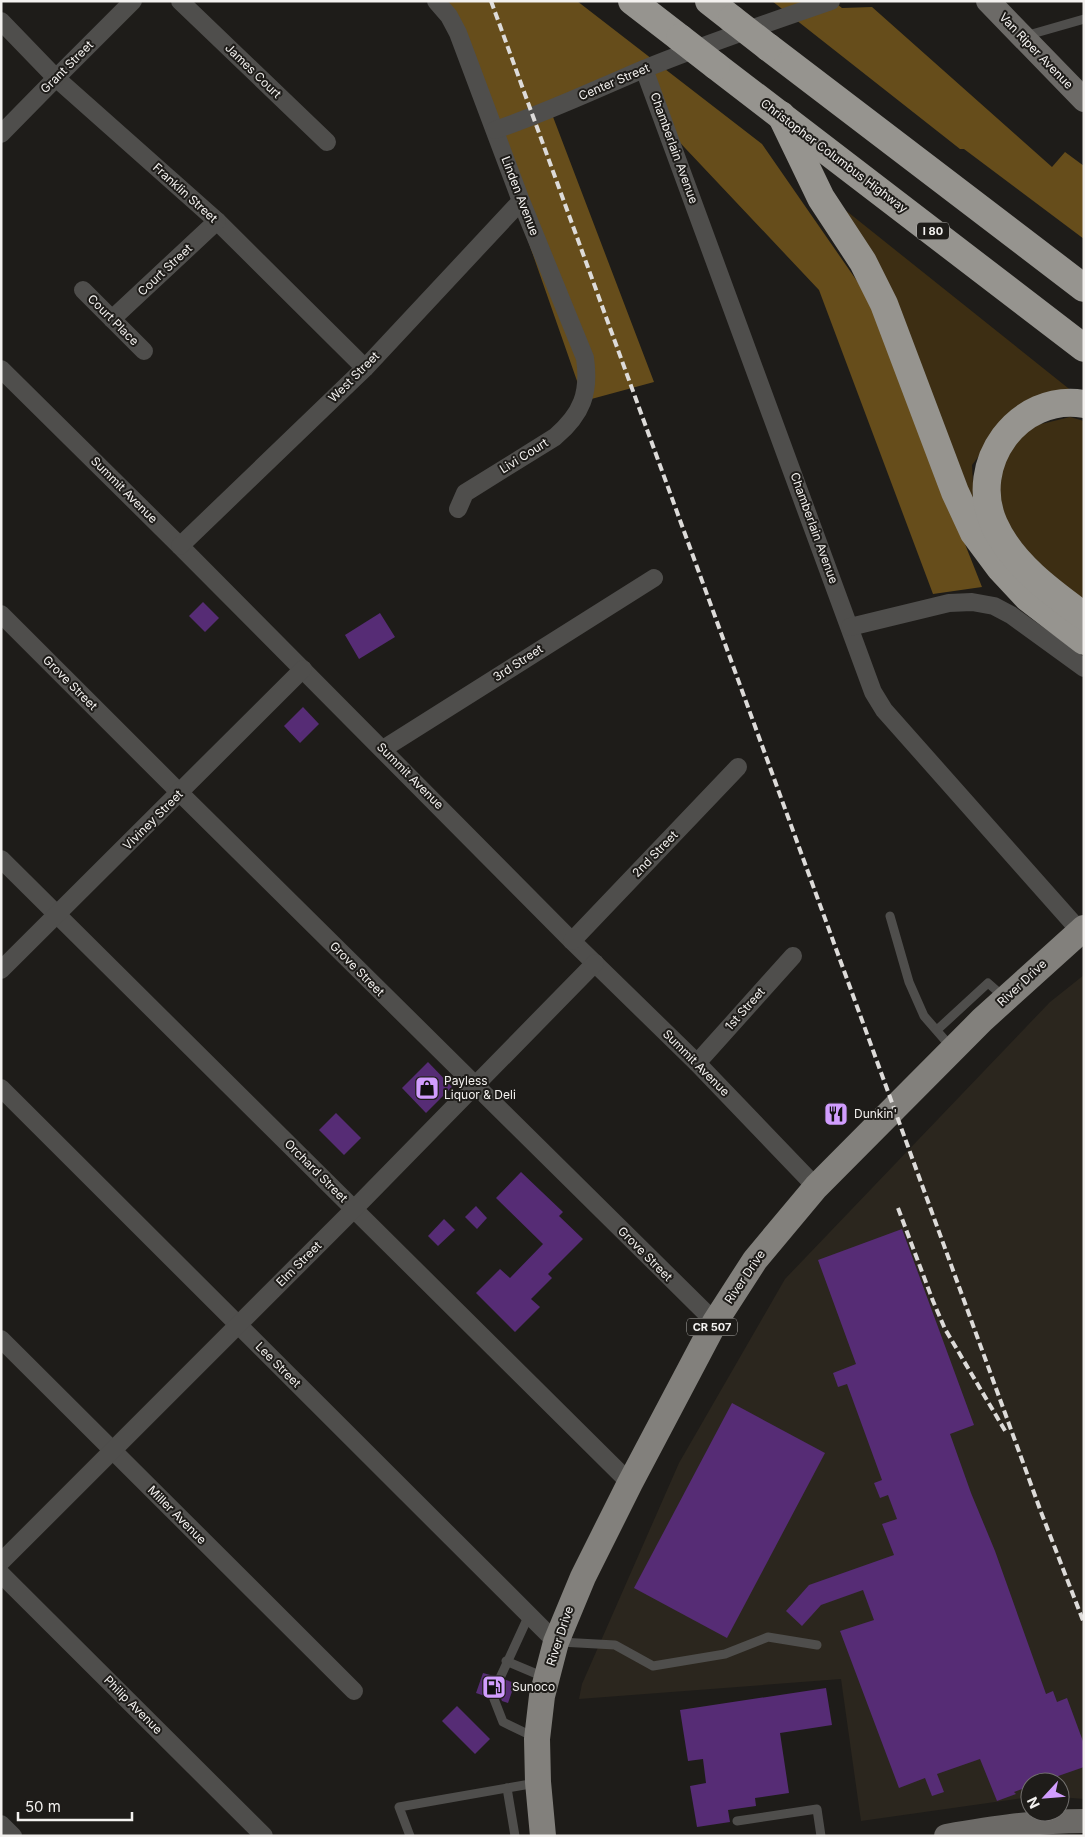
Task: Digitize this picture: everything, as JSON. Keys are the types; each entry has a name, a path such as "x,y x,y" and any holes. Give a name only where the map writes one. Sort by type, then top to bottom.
{"highway":[{"name":"Christopher Columbus Highway","path":"632,1 1084,348"},
{"path":"709,1 733,27 768,46 1084,288"},
{"path":"781,115 821,198 864,262 884,304 955,492 974,533 1000,568 1028,598 1084,641"},
{"path":"929,169 1084,265"},
{"path":"1084,404 1065,403 1051,405 1026,416 1014,425 997,446 988,472 986,485 989,512 1000,536 1020,562 1043,586 1084,616"}],"main road":[{"name":"River Drive","path":"543,1836 538,1782 537,1739 542,1696 556,1642 576,1591 630,1483 715,1322 755,1260 816,1186 944,1040 975,1011 1004,998 1082,929"}],"street":[{"name":"Grant Street","path":"1,134 133,1"},
{"name":"James Court","path":"180,1 327,142"},
{"name":"Linden Avenue","path":"436,1 449,16 458,34 521,201 585,358 587,373 584,397"},
{"name":"Center Street","path":"495,130 534,117 644,69 733,27 831,1"},
{"name":"Van Riper Avenue","path":"988,1 1084,100"},
{"name":"Franklin Street","path":"1,21 56,78 217,221 365,368"},
{"name":"Chamberlain Avenue","path":"644,69 873,692 884,710 1082,929"},
{"name":"West Street","path":"180,546 365,368 521,201"},
{"name":"Court Street","path":"112,319 217,221"},
{"name":"Court Place","path":"83,290 144,351"},
{"name":"Summit Avenue","path":"1,369 383,749 816,1186"},
{"name":"Livi Court","path":"458,509 465,493 555,437 568,426 578,412 584,397"},
{"name":"3rd Street","path":"383,749 654,578"},
{"path":"850,628 949,603 972,602 994,606 1011,616 1084,668"},
{"name":"Grove Street","path":"1,614 715,1322"},
{"name":"Viviney Street","path":"1,970 303,669"},
{"name":"2nd Street","path":"572,941 738,768"},
{"name":"Orchard Street","path":"1,859 630,1483"},
{"name":"1st Street","path":"696,1063 793,956"},
{"name":"Elm Street","path":"1,1562 476,1086 595,963"},
{"name":"Lee Street","path":"1,1088 556,1642"},
{"name":"Miller Avenue","path":"1,1338 354,1691"},
{"name":"Philip Avenue","path":"1,1574 264,1836"},
{"path":"946,1836 1008,1825 1054,1821 1084,1821"},
{"path":"1,1824 13,1836"}],"lane":[{"path":"1022,37 1084,19"},
{"path":"890,916 909,982 924,1016 944,1040"},
{"path":"500,1678 506,1661 529,1615"},
{"path":"556,1642 615,1645 654,1666 725,1654 768,1637 817,1644"},
{"path":"506,1661 546,1678"},
{"path":"494,1699 503,1722 537,1739"},
{"path":"410,1836 399,1806 538,1782"},
{"path":"507,1788 515,1836"},
{"path":"737,1821 817,1809 821,1836"}],"shaded area":[{"path":"435,1 577,1 762,144 866,294 982,587 933,594 819,290 669,131 643,70 550,109 654,382 584,401 450,17"},
{"path":"772,1 833,1 842,8 872,7 1052,167 1065,152 1084,166 1084,239 964,149 960,149"},
{"path":"844,209 1078,396 1011,414 972,465 975,521"},
{"path":"1070,417 1084,421 1084,606 1016,548 993,505 996,462 1025,428"},
{"path":"1084,975 1084,1799 1070,1798 1070,1772 1020,1772 1020,1798 861,1821 841,1679 579,1699 582,1684 679,1463 785,1279 1050,1002"}],"building":[{"path":"203,602 219,618 205,632 189,616"},
{"path":"380,613 395,637 359,659 345,635"},
{"path":"303,707 319,724 300,743 284,726"},
{"name":"Payless Liquor & Deli","path":"428,1062 452,1087 426,1113 402,1088"},
{"path":"336,1113 361,1138 344,1155 319,1130"},
{"path":"521,1172 563,1212 559,1216 583,1239 548,1274 552,1278 531,1299 540,1307 515,1332 476,1293 500,1269 510,1278 543,1244 496,1198"},
{"path":"476,1206 487,1218 477,1229 465,1217"},
{"path":"444,1219 455,1230 438,1246 428,1236"},
{"path":"902,1229 974,1425 950,1434 971,1493 995,1551 1046,1694 1053,1691 1057,1702 1067,1698 1084,1744 1084,1767 1070,1772 1020,1772 1020,1790 1014,1792 1016,1794 997,1801 980,1759 937,1774 944,1792 932,1796 925,1778 899,1788 840,1631 874,1620 863,1590 821,1605 802,1626 786,1611 809,1585 894,1555 882,1524 897,1519 888,1495 880,1498 874,1483 882,1480 847,1384 838,1387 833,1373 856,1364 818,1260"},
{"path":"732,1403 825,1453 727,1638 634,1588"},
{"path":"483,1673 494,1676 498,1684 506,1680 515,1683 508,1703 502,1701 500,1696 495,1693 491,1693 488,1697 476,1693"},
{"path":"826,1688 832,1725 780,1733 789,1793 755,1798 756,1806 728,1810 730,1822 697,1827 690,1786 706,1783 703,1759 688,1761 680,1710"},
{"path":"457,1706 490,1739 475,1754 442,1721"}],"railway":[{"path":"491,1 1041,1512 1084,1623"},
{"path":"898,1208 945,1329 1007,1434"}],"place":[{"name":"Payless Liquor & Deli","path":"427,1088"},
{"name":"Dunkin'","path":"836,1114"},
{"name":"Sunoco","path":"494,1687"}]}
